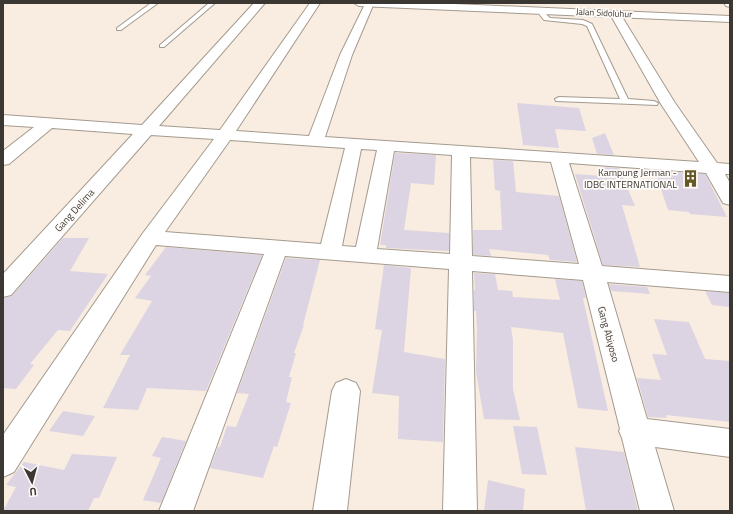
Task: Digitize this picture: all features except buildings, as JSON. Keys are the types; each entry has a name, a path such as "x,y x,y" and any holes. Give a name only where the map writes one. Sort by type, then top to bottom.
{"street":[{"name":"Gang Delima","path":"3,290 260,3"},
{"path":"3,462 150,238 225,135 315,3"},
{"name":"Jalan Sidoluhur","path":"358,3 730,19"},
{"path":"314,142 346,55 370,4"},
{"path":"615,14 668,104 712,168 730,199"},
{"path":"6,123 49,123 730,170"},
{"path":"3,160 49,123"},
{"path":"330,252 354,144"},
{"path":"365,255 386,146"},
{"path":"460,511 461,151"},
{"name":"Gang Abiyoso","path":"559,158 593,274 656,511"},
{"path":"150,238 730,284"},
{"path":"176,511 277,248"},
{"path":"330,511 346,391"},
{"path":"634,431 730,443"}],"lane":[{"path":"119,29 155,3"},
{"path":"162,46 212,3"},
{"path":"539,10 548,20 584,22 590,25 625,102"},
{"path":"559,99 654,103"}],"place":[{"name":"Kampung Jerman - IDBC INTERNATIONAL","path":"690,178"}]}
